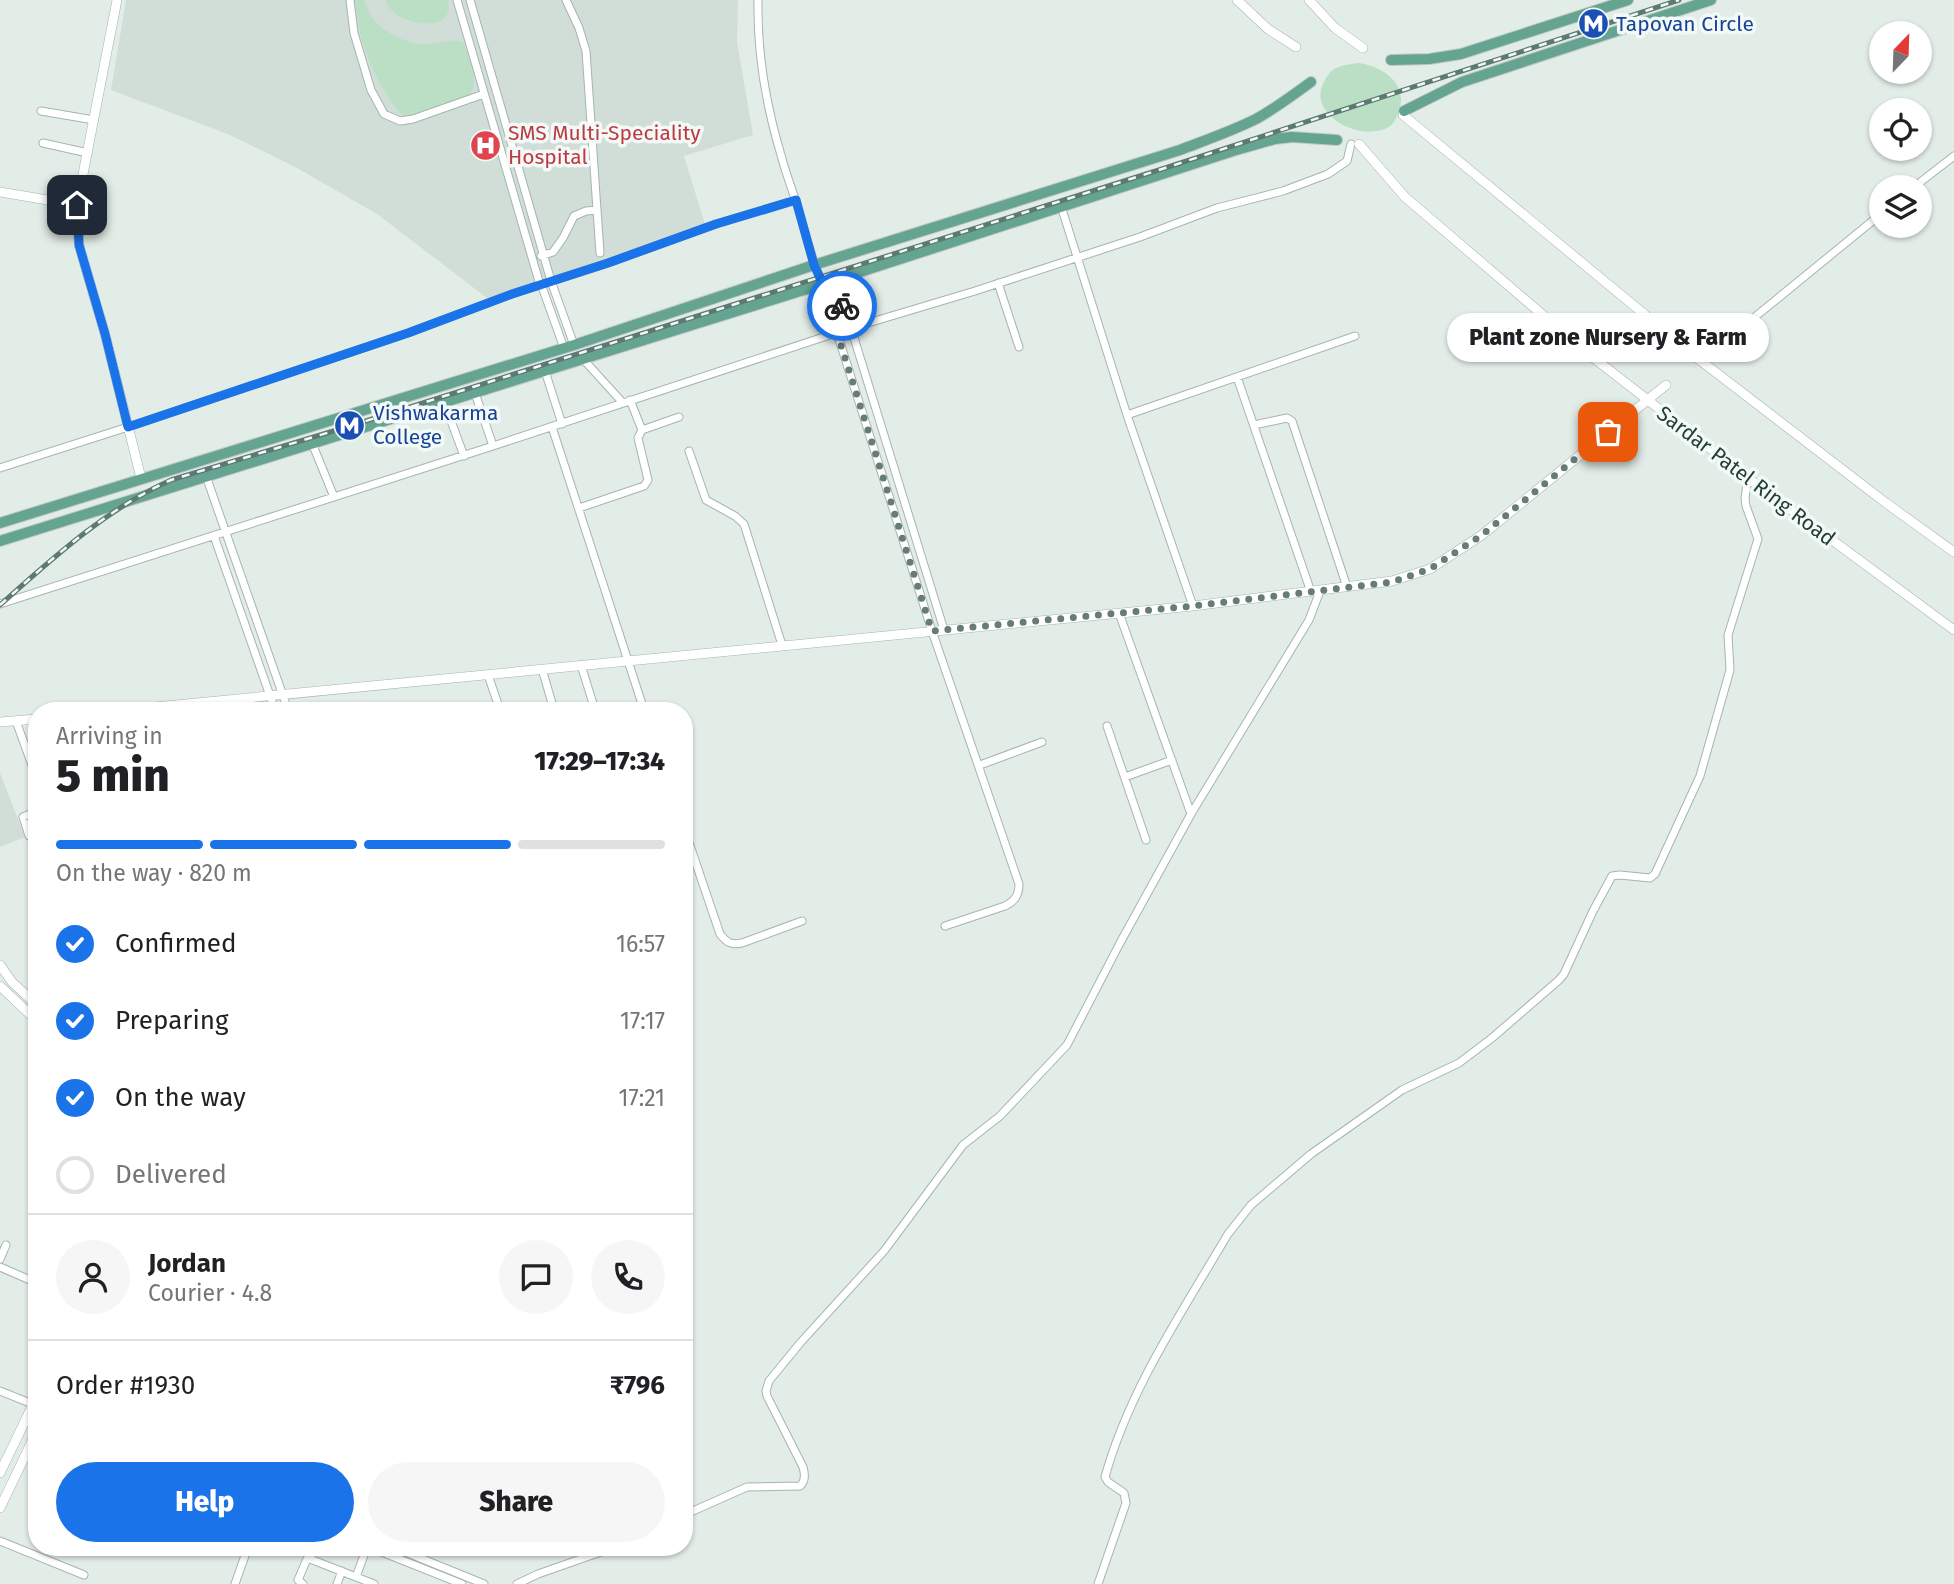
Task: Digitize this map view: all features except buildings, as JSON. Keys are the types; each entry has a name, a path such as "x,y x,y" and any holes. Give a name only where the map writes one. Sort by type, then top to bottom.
{"main road":[{"path":"1391,60 1461,54 1610,3 1628,0"},
{"path":"1404,113 1462,82 1711,0"},
{"path":"0,523 569,346 814,265 1180,150 1255,119 1311,82"},
{"path":"0,541 823,284 1275,139 1292,137 1337,140"}],"street":[{"path":"117,0 77,205 79,245 105,334 141,478"},
{"path":"350,0 354,33 371,90 384,114 400,121 413,119 484,94"},
{"path":"457,0 541,285 569,346"},
{"path":"470,0 569,346"},
{"path":"566,0 586,51 600,253"},
{"path":"758,0 759,43 768,108 814,265 823,284"},
{"path":"1237,0 1268,29 1296,47"},
{"path":"1309,0 1335,28 1363,48"},
{"path":"463,21 475,17"},
{"path":"41,111 94,120"},
{"path":"1404,113 1701,361 1954,552"},
{"path":"43,143 88,153"},
{"path":"0,604 1140,237 1217,208 1283,191 1328,174 1347,161 1355,144"},
{"name":"Sardar Patel Ring Road","path":"1355,144 1405,197 1576,343 1748,478 1954,630"},
{"path":"1929,175 1954,156"},
{"path":"0,192 77,205"},
{"path":"0,468 408,333 716,224 796,200"},
{"path":"1061,206 1127,415 1193,606"},
{"path":"533,259 553,252 574,216 597,210"},
{"path":"1701,361 1869,224"},
{"path":"835,280 944,630"},
{"path":"998,283 1019,347"},
{"path":"837,333 932,631 1019,884 1017,897 1005,906 944,926"},
{"path":"1127,415 1355,336"},
{"path":"583,359 626,402 642,430"},
{"path":"545,371 562,424"},
{"path":"693,1511 747,1487 803,1484 803,1467 767,1396 769,1381 884,1251 963,1145 1000,1116 1067,1045 1191,814 1309,620 1315,591 1237,377"},
{"path":"207,702 1193,606 1392,582 1430,569 1482,535 1666,385"},
{"path":"475,393 493,446"},
{"path":"444,402 464,456"},
{"path":"579,508 647,483 638,438 642,430 679,417"},
{"path":"1254,425 1287,418 1292,421 1347,587"},
{"path":"552,427 641,702"},
{"path":"312,443 334,497"},
{"path":"689,451 706,499 744,524 782,645"},
{"path":"206,476 285,702"},
{"path":"1098,1584 1126,1503 1124,1493 1105,1477 1126,1421 1151,1365 1238,1220 1251,1205 1311,1154 1402,1090 1459,1063 1559,980 1612,876 1650,878 1655,874 1700,776 1730,670 1728,635 1758,539 1746,506 1748,478"},
{"path":"214,536 272,702"},
{"path":"1119,613 1191,814"},
{"path":"581,665 592,702"},
{"path":"542,669 552,702"},
{"path":"488,675 497,702"},
{"path":"0,722 28,720"},
{"path":"16,721 28,754"},
{"path":"1107,726 1146,840"},
{"path":"980,765 1042,742"},
{"path":"1125,777 1172,760"},
{"path":"28,815 23,817 28,831"},
{"path":"693,854 720,934 725,941 742,943 802,921"},
{"path":"0,965 12,982 28,997"},
{"path":"12,982 1,991 28,1014"},
{"path":"0,1259 6,1245"},
{"path":"0,1267 28,1279"},
{"path":"0,1391 28,1400"},
{"path":"0,1474 28,1416"},
{"path":"0,1508 28,1450"},
{"path":"0,1541 28,1552"},
{"path":"37,1556 84,1575"},
{"path":"235,1584 245,1556"},
{"path":"356,1577 364,1556"},
{"path":"391,1556 462,1584"},
{"path":"414,1556 485,1584"},
{"path":"517,1584 589,1556"},
{"path":"303,1584 298,1580 305,1560 310,1559 374,1584"},
{"path":"337,1584 342,1571"}],"shaded area":[{"name":"SMS Multi-Speciality Hospital","path":"126,0 738,0 737,42 753,135 684,156 707,231 491,301 377,214 297,168 230,135 111,90"},
{"path":"0,773 25,837 0,847"}],"green space":[{"path":"355,0 364,0 378,24 406,41 418,44 463,42 474,76 469,95 430,115 404,117 385,92 370,63 360,32"},
{"path":"385,0 448,0 448,10 439,22 421,23 395,13"},
{"path":"1358,63 1377,68 1397,86 1401,104 1394,122 1389,127 1378,131 1352,129 1340,123 1323,106 1320,95 1328,74 1344,65"}],"railway":[{"path":"0,605 60,552 102,520 171,480 1162,169 1679,0"}],"way so far":[{"path":"842,306 849,329 837,333 932,631 1392,582 1430,569 1482,535 1608,432"}],"place":[{"name":"Tapovan Circle","path":"1593,24"},
{"name":"SMS Multi-Speciality Hospital","path":"485,145"},
{"name":"Vishwakarma College","path":"350,425"},
{"name":"Plant zone Nursery & Farm","path":"1608,432"}],"route":[{"path":"77,205 79,245 128,427 408,333 716,224 796,200 814,265 823,284 835,280 842,306"}]}
